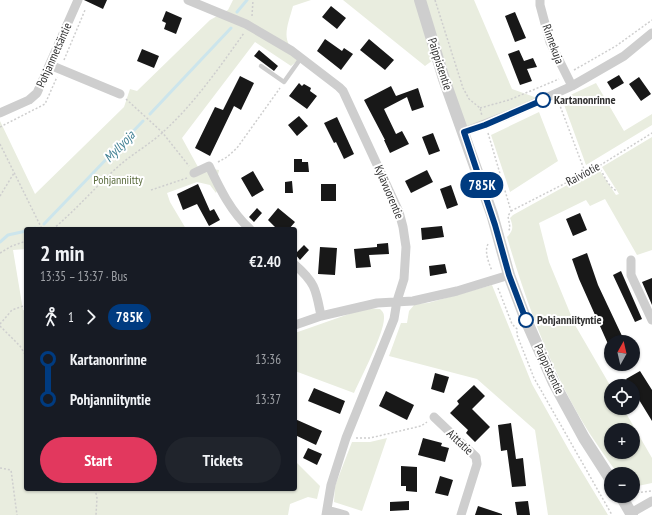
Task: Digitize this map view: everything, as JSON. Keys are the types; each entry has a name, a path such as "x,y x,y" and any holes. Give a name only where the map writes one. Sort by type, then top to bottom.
{"street":[{"name":"Pohjanmetsäntie","path":"0,113 29,100 37,93 78,0"},
{"name":"Kylävuorentie","path":"188,0 250,26 301,58 343,91 399,212 406,247 404,279 397,301 394,319 346,438 330,485 327,513"},
{"name":"Paippistentie","path":"420,0 444,79 464,132 496,228 509,275 526,320 554,383 584,438 604,469"},
{"name":"Rinnekuja","path":"540,0 550,42 572,86"},
{"path":"464,132 513,113 572,86 624,56 652,33"},
{"path":"50,65 120,94"},
{"path":"194,172 209,166 226,199 241,221 248,227"},
{"path":"631,260 631,275 652,320"},
{"path":"297,267 304,273 316,289 322,316"},
{"path":"297,324 322,316 377,303 413,301 457,291 509,275"},
{"name":"Aittatie","path":"434,417 476,457 477,464 461,515"},
{"path":"625,503 632,514 652,501"},
{"path":"327,513 345,515"}],"lane":[{"path":"261,66 284,82 301,58"}],"path":[{"path":"55,227 65,219 121,164 162,132 181,114 215,73 250,26 253,0"},
{"path":"435,0 463,88 469,99 480,108"},
{"path":"209,166 227,158 237,148 284,82"},
{"path":"555,93 585,172"},
{"path":"120,94 162,132 194,172 194,175 150,190"},
{"name":"Raiviotie","path":"511,211 598,166 652,133"},
{"path":"0,144 41,227"},
{"path":"598,166 611,186 618,191"},
{"path":"0,196 14,173"},
{"path":"104,181 110,186"},
{"path":"0,253 12,246 24,242"},
{"path":"24,307 12,310 0,325 20,346 24,353"},
{"path":"346,438 370,438 421,426 434,417"},
{"path":"0,468 11,470 17,515"},
{"path":"95,491 97,498 96,515"},
{"path":"640,492 652,491"}],"green space":[{"name":"Pohjanniitty","path":"233,0 311,0 293,6 287,28 287,40 294,52 301,58 291,66 255,42 182,138 198,167 219,170 218,175 221,182 216,193 210,185 197,182 167,193 170,202 185,227 24,227 24,249 13,250 24,310 24,491 297,491 297,463 320,486 317,499 308,497 290,504 288,515 0,515 0,121 35,194 124,107 130,89 137,91 210,20 228,10"},
{"path":"343,0 474,0 512,89 543,100 464,132 437,57 425,66"},
{"path":"596,83 624,131 652,114 652,125 586,165 562,99"},
{"path":"539,112 558,161 510,192 491,135"},
{"path":"652,137 652,250 637,255 605,199 590,206 586,200 539,223 549,262 575,325 606,379 604,379 604,415 627,415 632,423 604,423 604,455 576,411 552,363 523,288 507,237 512,230 510,218 513,215 598,168 616,195 619,194 602,167"},
{"path":"492,285 532,384 570,452 608,515 548,515 535,430 477,379 389,356 401,323 407,323 409,311 415,304 428,303"},
{"path":"366,308 380,309 384,314 381,333 354,393 297,372 297,332"},
{"path":"640,437 652,458 652,483 640,486 640,467 613,467 607,459 640,459"},
{"path":"387,438 362,511 334,502 335,486 352,442 370,442"}],"building":[{"path":"84,0 107,0 103,9"},
{"path":"331,6 346,18 337,29 322,17"},
{"path":"166,11 182,18 176,34 164,29 166,23 162,21"},
{"path":"515,12 526,38 515,42 505,16"},
{"path":"325,39 342,51 344,48 353,54 341,70 317,51"},
{"path":"369,39 394,60 385,70 360,50"},
{"path":"142,49 159,56 154,68 137,61"},
{"path":"259,50 278,66 274,71 254,56"},
{"path":"519,50 524,61 533,58 537,67 527,69 532,81 520,85 508,54"},
{"path":"619,75 624,83 612,90 607,82"},
{"path":"240,76 254,83 241,110 234,106 210,156 195,148 215,107 223,110"},
{"path":"639,77 651,94 641,101 629,84"},
{"path":"299,83 302,86 304,84 311,88 310,91 317,96 307,109 289,96"},
{"path":"391,86 396,96 418,88 424,107 412,111 407,97 384,109 396,134 402,131 409,144 390,153 385,140 364,100"},
{"path":"299,116 308,126 297,136 288,125"},
{"path":"337,117 354,154 344,159 336,142 334,143 324,123"},
{"path":"433,133 440,151 429,155 422,137"},
{"path":"294,159 302,159 302,162 308,162 309,172 294,172"},
{"path":"427,170 433,182 411,193 405,181"},
{"path":"253,171 264,190 252,197 241,178"},
{"path":"292,181 293,193 285,193 285,182"},
{"path":"198,184 210,211 214,209 220,220 209,226 197,204 183,210 177,194"},
{"path":"321,184 336,184 336,201 321,201"},
{"path":"451,185 458,205 447,209 440,189"},
{"path":"257,208 262,213 254,222 249,217"},
{"path":"278,208 295,222 291,227 275,227 268,220"},
{"path":"580,213 587,230 573,236 566,219"},
{"path":"442,226 444,237 422,240 421,228"},
{"path":"388,243 389,254 369,255 371,267 356,268 354,249 377,247 377,244"},
{"path":"304,245 309,250 300,260 297,256 297,252"},
{"path":"320,247 337,248 335,275 318,274"},
{"path":"587,253 598,285 622,335 604,335 579,279 572,259"},
{"path":"445,264 447,273 430,276 429,266"},
{"path":"621,271 642,319 635,322 613,275"},
{"path":"652,278 652,305 642,282"},
{"path":"640,371 652,390 652,421 640,401 640,379 626,379"},
{"path":"435,373 449,377 444,393 431,389"},
{"path":"474,385 485,396 472,409 490,427 475,442 466,433 468,430 450,413 459,404 457,401"},
{"path":"314,388 345,401 340,414 308,401"},
{"path":"386,391 414,405 407,420 379,406"},
{"path":"297,420 322,431 316,445 297,436"},
{"path":"511,423 516,459 523,458 526,486 512,487 507,450 501,451 498,425"},
{"path":"423,438 442,443 441,446 449,448 445,462 418,455"},
{"path":"308,448 322,454 317,465 303,458"},
{"path":"401,466 417,467 417,492 406,491 406,486 401,486"},
{"path":"440,476 453,480 448,496 435,493"},
{"path":"409,501 409,510 390,511 390,502"},
{"path":"528,501 530,515 517,515 515,502"},
{"path":"478,506 502,514 502,515 475,515"}],"waterway":[{"name":"Myllyoja","path":"237,12 247,0"},
{"name":"Myllyoja","path":"150,114 231,28"},
{"name":"Myllyoja","path":"44,224 143,121"},
{"name":"Myllyoja","path":"0,242 8,235 24,231"}],"bus line":[{"name":"785K","path":"526,320 509,275 499,235 464,132 485,125 543,100"}],"place":[{"name":"Kartanonrinne","path":"543,100"},
{"name":"Pohjanniityntie","path":"526,320"}]}
